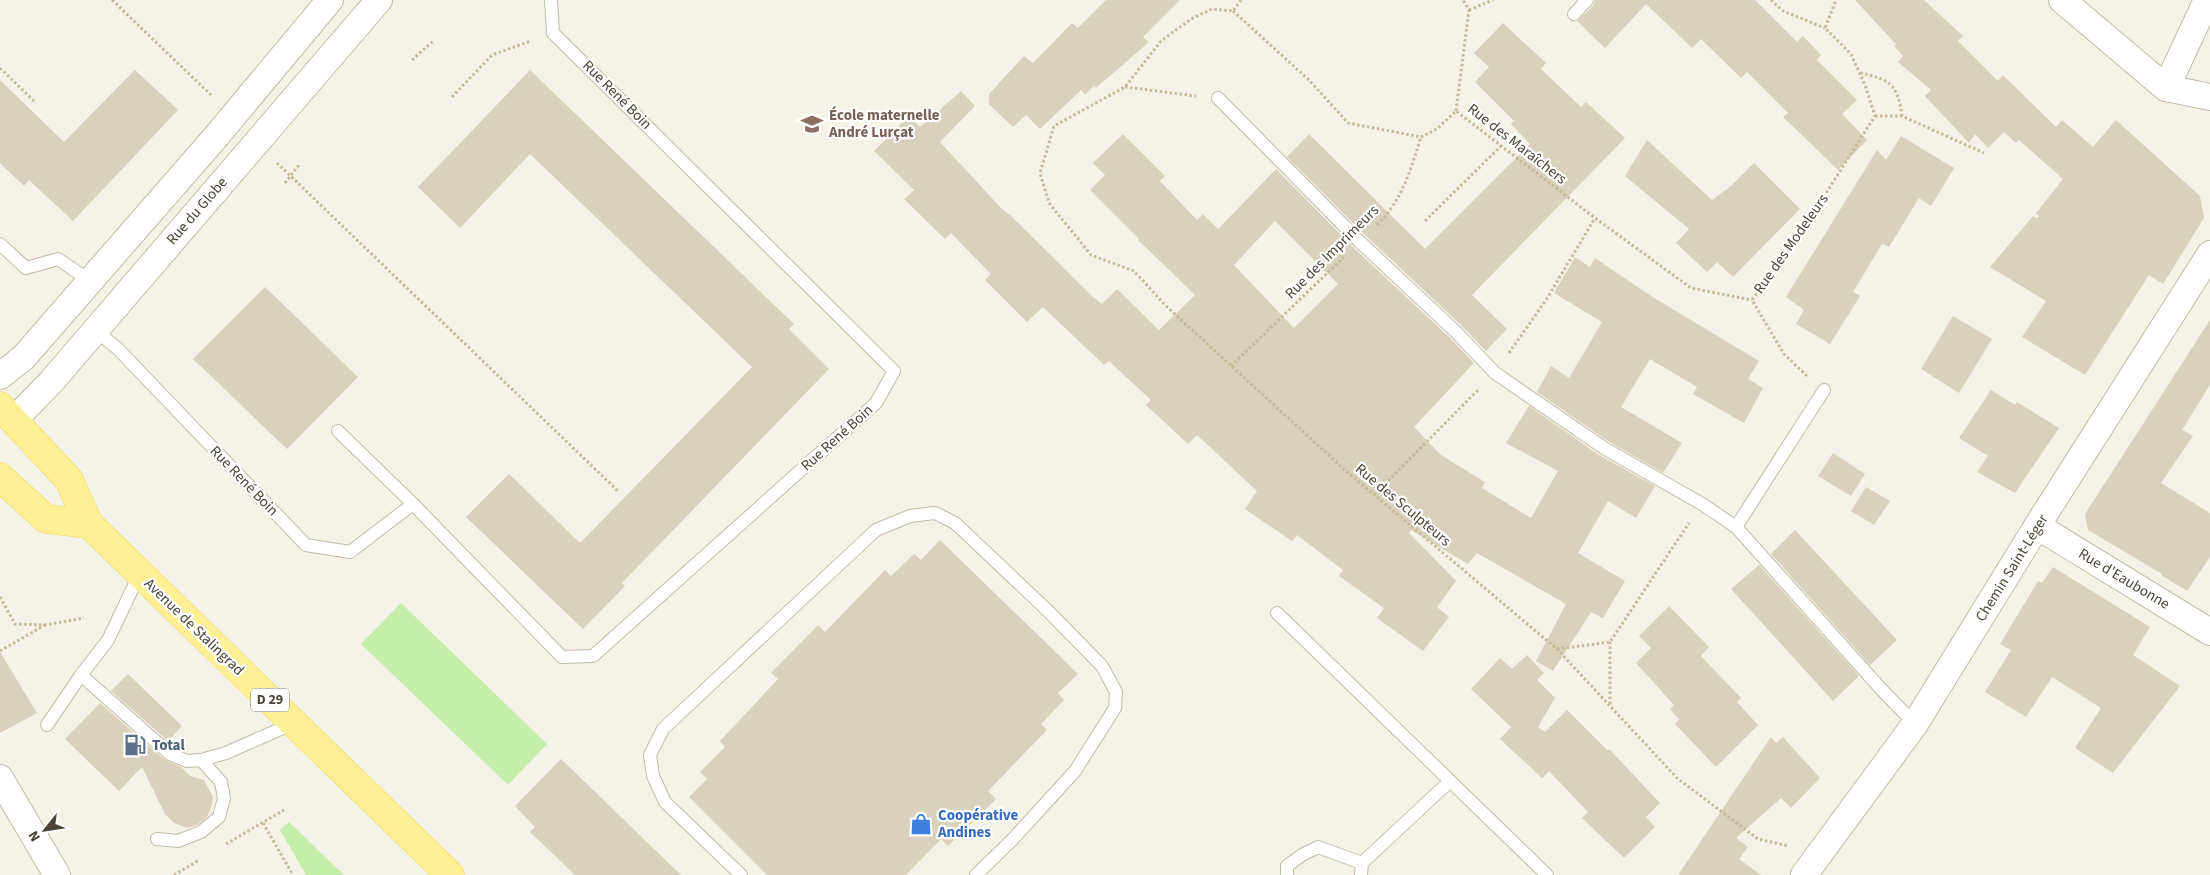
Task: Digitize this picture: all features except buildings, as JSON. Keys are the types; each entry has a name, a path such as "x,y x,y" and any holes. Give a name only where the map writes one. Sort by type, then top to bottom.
{"main road":[{"name":"Avenue de Stalingrad","path":"7,414 69,480 90,524 450,875"},
{"path":"0,477 46,520 90,524"}],"street":[{"path":"0,376 23,358 233,116 330,0"},
{"name":"Rue du Globe","path":"7,414 51,382 379,0"},
{"path":"2062,0 2166,88 2210,97"},
{"path":"2166,88 2208,0"},
{"name":"Chemin Saint-Léger","path":"1811,865 1916,724 2037,526 2208,262"},
{"name":"Rue d'Eaubonne","path":"2037,526 2210,632"},
{"path":"0,778 57,875"}],"lane":[{"path":"551,0 553,32"},
{"path":"1574,14 1587,0"},
{"name":"Rue René Boin","path":"338,431 413,504 562,657 593,656 876,403 894,371 553,32"},
{"path":"1218,98 1360,242 1455,331 1495,373 1604,448 1702,504 1736,527 1881,689 1916,724"},
{"path":"0,244 26,268 58,259 90,281"},
{"name":"Rue René Boin","path":"94,330 118,349 306,545 350,552 413,504"},
{"path":"1736,527 1824,390"},
{"path":"741,875 665,802 653,776 650,755 663,729 876,530 910,516 935,513 955,523 1047,610 1102,666 1116,692 1115,708 1075,771 976,875"},
{"path":"47,725 81,675 108,640 140,573"},
{"path":"1276,613 1547,875"},
{"path":"81,675 170,754 187,761 226,754 294,723"},
{"path":"157,839 178,841 201,832 219,817 224,798 222,782 201,760"},
{"path":"1286,875 1287,866 1302,855 1318,847 1361,869 1450,781"}],"path":[{"path":"112,0 233,116"},
{"path":"1233,11 1241,0"},
{"path":"1456,111 1469,10 1463,0"},
{"path":"1469,10 1493,0"},
{"path":"1771,0 1783,11 1825,28 1850,54 1860,73 1875,116 1902,116 1984,153"},
{"path":"1825,28 1836,0"},
{"path":"1218,98 1174,95 1125,87 1161,41 1191,19 1212,9 1233,11 1309,80 1348,123 1421,137"},
{"path":"452,97 492,55 553,32"},
{"path":"412,60 432,41"},
{"path":"0,68 36,103"},
{"path":"1860,73 1878,76 1891,83 1900,99 1902,116"},
{"name":"Rue des Sculpteurs","path":"1125,87 1054,126 1040,173 1049,203 1091,255 1134,271 1166,306 1346,471 1557,649 1677,778 1758,839 1796,848 1811,865"},
{"name":"Rue des Maraîchers","path":"1421,137 1437,129 1456,111 1690,288 1752,300"},
{"name":"Rue des Modeleurs","path":"1824,390 1784,354 1752,300 1814,212 1875,116"},
{"name":"Rue des Imprimeurs","path":"1231,366 1387,215 1404,188 1421,137"},
{"path":"256,142 619,492"},
{"path":"1425,221 1501,146"},
{"path":"285,183 299,166"},
{"path":"1610,705 1610,642 1702,504"},
{"path":"0,597 16,624 46,625 84,618"},
{"path":"0,651 46,625"},
{"path":"1557,649 1610,642"},
{"path":"222,847 284,810"},
{"path":"263,823 293,875"},
{"path":"174,875 206,856"}],"green space":[{"path":"401,603 547,744 508,785 361,644"},
{"path":"289,822 344,875 306,875 280,830"}],"place":[{"name":"École maternelle André Lurçat","path":"812,124"},
{"name":"Total","path":"135,745"},
{"name":"Coopérative Andines","path":"921,824"}]}
